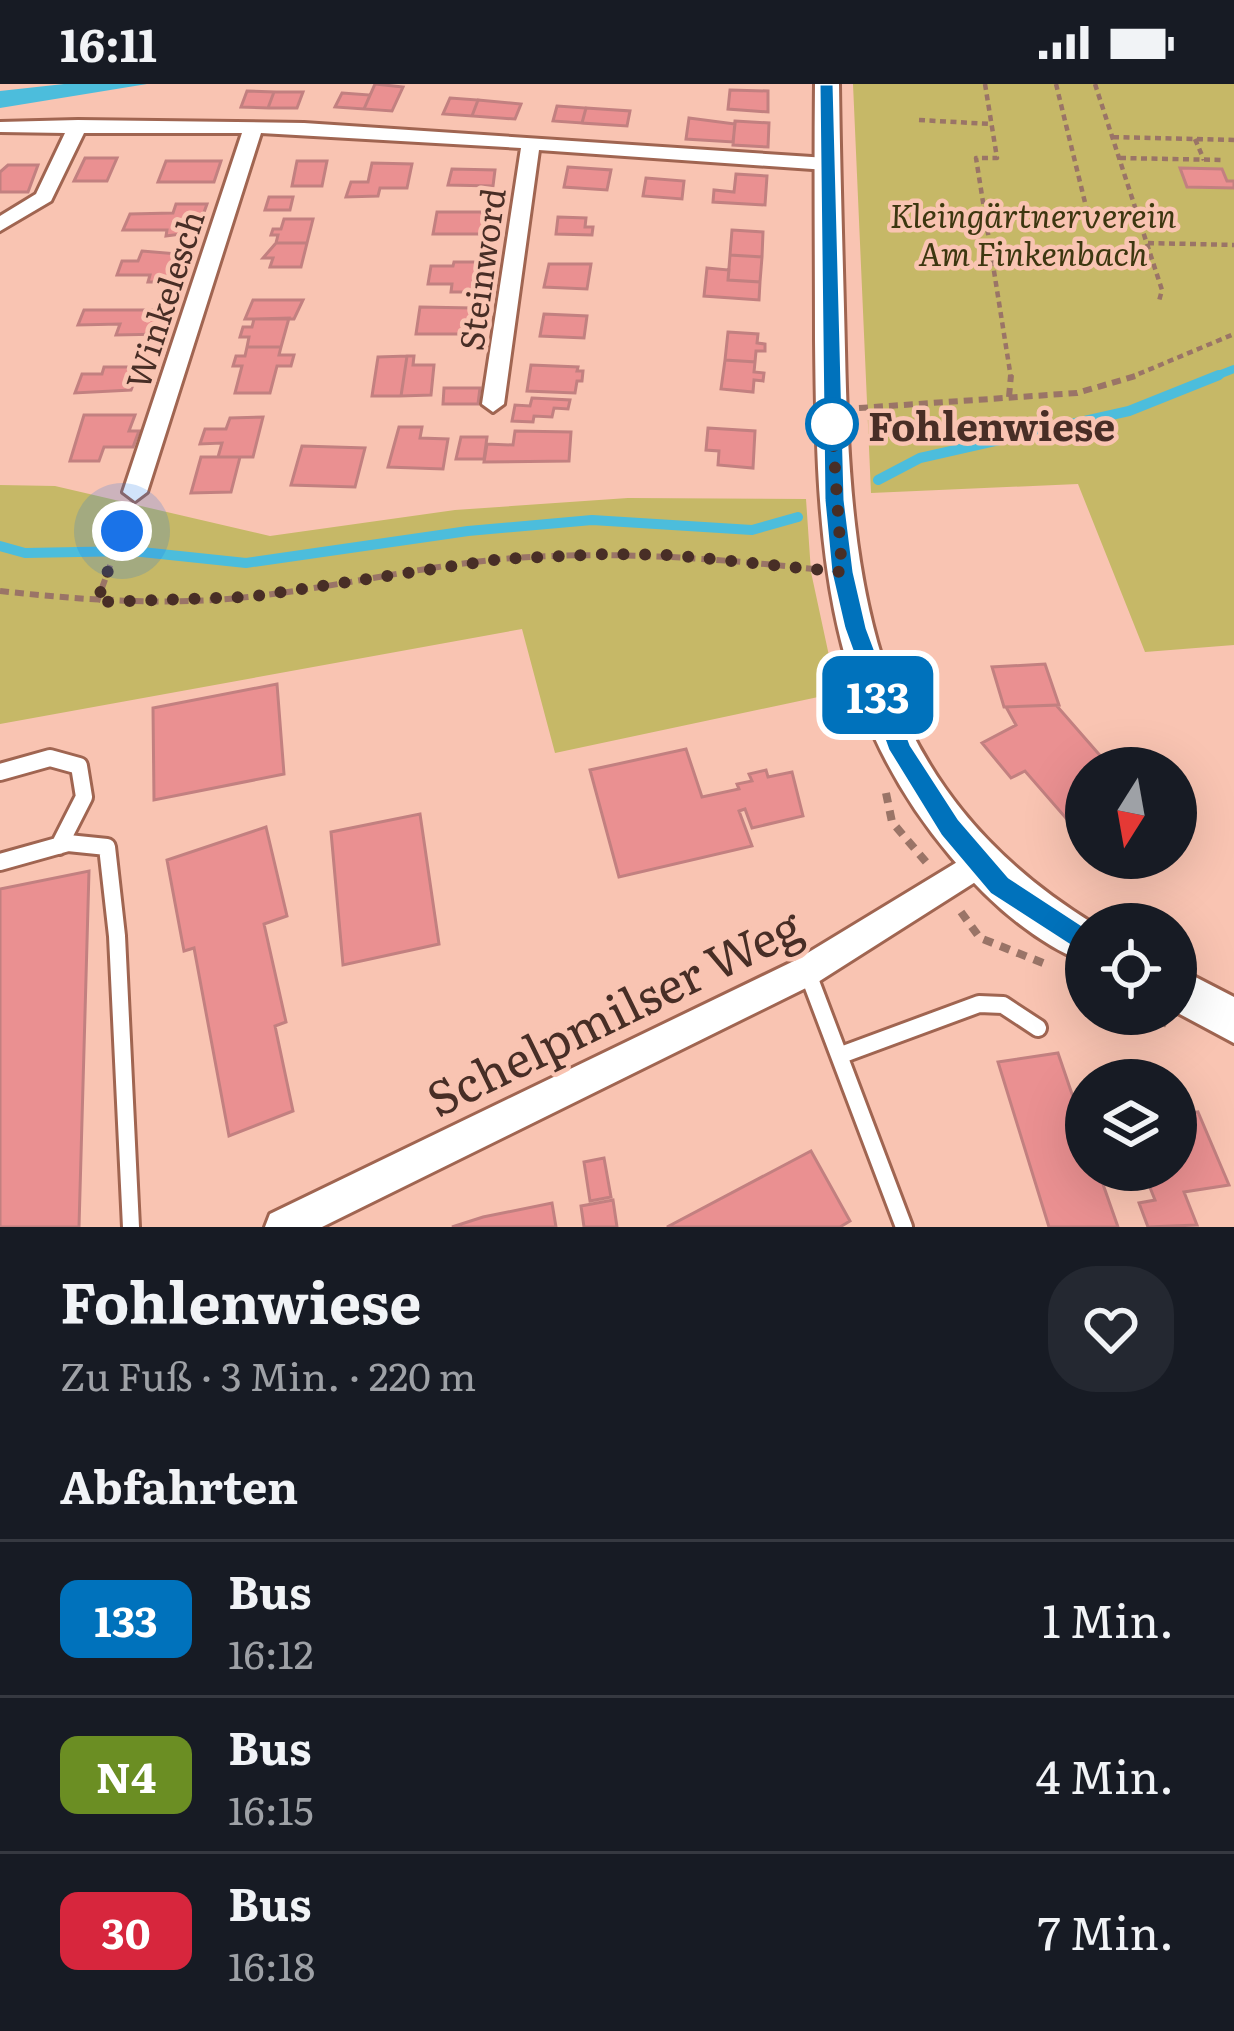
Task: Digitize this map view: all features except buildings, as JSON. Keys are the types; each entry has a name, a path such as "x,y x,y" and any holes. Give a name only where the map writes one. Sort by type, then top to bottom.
{"street":[{"path":"826,84 831,407 842,572 863,651 901,750 977,865 1031,910 1065,930"},
{"path":"0,224 44,197 78,125"},
{"path":"0,127 254,126 826,164"},
{"name":"Winkelesch","path":"135,492 254,126"},
{"name":"Steinword","path":"494,404 531,143"},
{"name":"Schelpmilser Weg","path":"283,1227 807,971 977,865"},
{"path":"1197,1000 1234,1021"}],"lane":[{"path":"0,772 9,765 50,758 79,766 87,782 84,799 76,823 59,846"},
{"path":"0,862 59,846 96,842 107,848 113,878 130,1227"},
{"path":"807,971 904,1227"},
{"path":"842,1054 979,1004 1003,1005 1038,1028"}],"path":[{"path":"986,84 997,158 976,158 1012,382 1008,398"},
{"path":"1057,84 1091,227"},
{"path":"1096,84 1162,290 1159,301"},
{"path":"919,120 992,124"},
{"path":"1113,137 1234,140"},
{"path":"1195,139 1204,160"},
{"path":"1120,158 1225,160"},
{"path":"1148,243 1234,245"},
{"path":"992,249 1018,251"},
{"path":"831,407 1008,398 1100,387 1234,334"},
{"path":"97,602 122,531"},
{"path":"0,591 97,602 249,597 500,559 606,554 671,555 842,572"}],"green space":[{"name":"Kleingärtnerverein Am Finkenbach","path":"853,84 1234,84 1234,645 1145,652 1078,484 871,493"},
{"path":"0,485 55,486 270,536 455,510 628,498 806,499 811,572 837,693 555,753 522,629 0,724"}],"water":[{"path":"64,84 147,84 0,108 0,91"}],"waterway":[{"path":"1211,378 1234,369"},
{"path":"878,480 920,458 1129,411 1219,375"},
{"path":"0,546 25,553 132,551 246,563 468,531 592,520 752,530 798,517"}],"bus line":[{"name":"133","path":"826,84 836,531 856,628 901,750 933,804 977,865 1065,932"}],"place":[{"name":"Fohlenwiese","path":"832,424"}],"route":[{"path":"122,531 97,602 249,597 500,559 606,554 671,555 842,572 832,424"}]}
